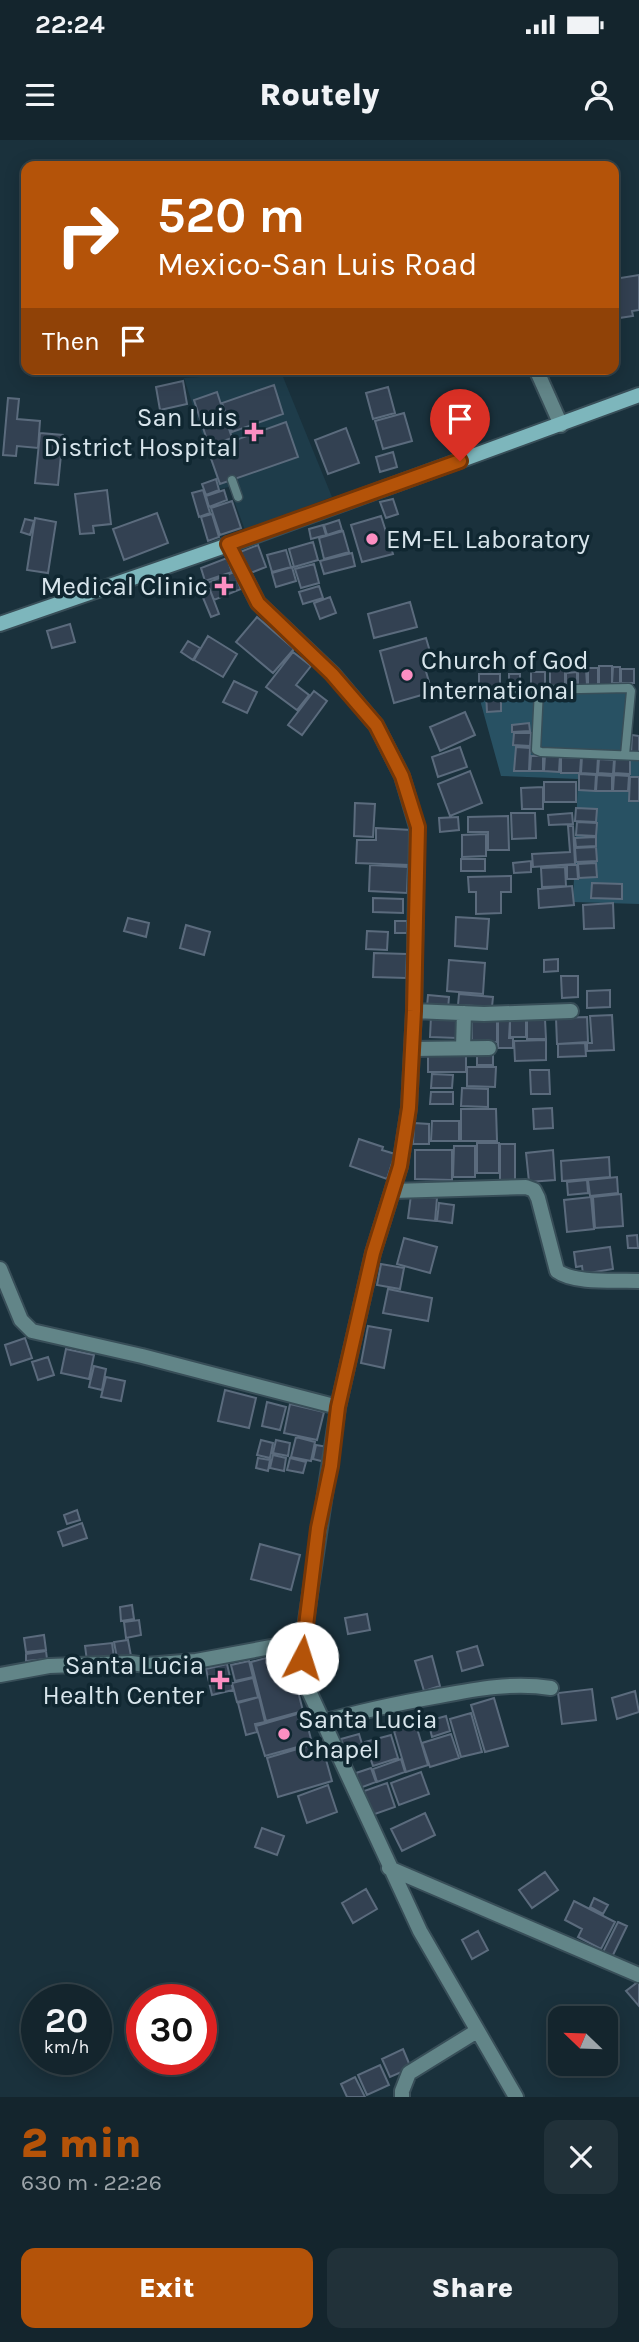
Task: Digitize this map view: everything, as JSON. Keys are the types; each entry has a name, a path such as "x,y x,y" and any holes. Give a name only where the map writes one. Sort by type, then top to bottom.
{"main road":[{"path":"0,624 639,396"}],"street":[{"path":"539,375 561,425"},
{"path":"228,544 258,603 332,674 376,725 402,776 418,827 409,1108 400,1166 373,1253 338,1407 331,1466 318,1528 302,1658 308,1689 389,1868 420,1931 516,2097"},
{"path":"414,1011 571,1011"},
{"path":"463,1048 464,1013"},
{"path":"412,1049 489,1048"},
{"path":"393,1191 526,1187 534,1190 538,1198 557,1271 564,1276 580,1279 639,1281"},
{"path":"0,1269 21,1320 32,1331 142,1356 338,1407"},
{"path":"0,1675 50,1666 131,1663 146,1665 196,1661 303,1640"},
{"path":"323,1722 371,1708 467,1690 514,1684 551,1688"},
{"path":"389,1868 639,1975"},
{"path":"402,2097 409,2073 477,2031"}],"lane":[{"path":"232,480 239,498"},
{"path":"489,691 629,688 631,691 625,755"},
{"path":"539,690 537,750 639,756"}],"shaded area":[{"name":"San Luis District Hospital","path":"282,375 332,497 245,530 229,487 220,489 184,378"},
{"path":"627,689 621,753 639,755 639,904 573,902 578,779 501,776 480,700"}],"building":[{"path":"639,275 639,310 632,311 633,316 619,318 619,278"},
{"path":"183,381 187,404 160,410 156,387"},
{"path":"274,385 283,414 232,432 222,403"},
{"path":"388,387 395,413 373,419 366,393"},
{"path":"217,392 232,438 209,446 194,400"},
{"path":"8,398 19,399 17,419 40,421 38,448 17,446 16,456 3,455"},
{"path":"404,413 412,441 383,449 375,421"},
{"path":"286,422 298,457 220,484 208,450"},
{"path":"346,428 359,463 328,474 315,440"},
{"path":"40,433 63,435 58,485 35,483"},
{"path":"393,452 397,467 380,472 376,457"},
{"path":"216,479 219,490 206,495 202,484"},
{"path":"107,490 111,524 93,526 94,533 80,534 75,494"},
{"path":"203,490 210,513 199,517 192,493"},
{"path":"224,490 227,500 209,507 206,496"},
{"path":"393,499 398,514 386,518 380,502"},
{"path":"232,501 241,528 220,535 211,508"},
{"path":"157,513 168,543 124,560 113,529"},
{"path":"212,514 219,537 208,541 201,517"},
{"name":"EM-EL Laboratory","path":"381,516 393,554 362,562 351,525"},
{"path":"35,518 56,522 48,573 27,570"},
{"path":"25,519 34,521 30,535 21,532"},
{"path":"339,520 342,530 327,535 324,525"},
{"path":"323,525 326,535 311,539 309,529"},
{"path":"343,531 349,552 324,559 319,538"},
{"path":"313,542 318,560 294,567 289,549"},
{"path":"258,545 266,567 248,574 240,552"},
{"path":"286,550 291,567 272,572 267,555"},
{"path":"352,553 355,566 324,574 320,561"},
{"path":"227,558 232,572 205,581 201,568"},
{"path":"314,564 319,583 301,588 295,569"},
{"path":"292,567 296,581 276,587 272,573"},
{"name":"Medical Clinic","path":"234,572 241,589 214,600 207,583"},
{"path":"208,585 219,614 211,617 199,588"},
{"path":"319,586 323,598 303,604 299,592"},
{"path":"330,597 336,613 320,619 314,603"},
{"path":"410,602 417,627 374,638 368,614"},
{"path":"257,617 294,649 273,673 236,642"},
{"path":"70,624 75,642 52,648 47,631"},
{"path":"208,636 237,654 223,677 194,660"},
{"name":"Church of God International","path":"426,638 431,655 422,658 432,692 394,703 380,651"},
{"path":"188,641 200,648 193,660 181,652"},
{"path":"293,652 311,666 296,685 309,695 297,710 266,687"},
{"path":"599,666 612,666 612,685 599,685"},
{"path":"613,667 620,667 620,683 612,683"},
{"path":"588,668 598,668 598,686 588,686"},
{"path":"586,669 587,685 578,686 578,670"},
{"path":"621,669 634,669 634,683 621,683"},
{"path":"550,670 565,670 565,686 550,686"},
{"path":"531,672 545,672 545,688 531,688"},
{"path":"577,672 577,686 566,686 566,673"},
{"path":"479,674 500,674 500,688 479,688"},
{"path":"509,674 520,674 520,689 509,689"},
{"path":"234,681 257,692 247,713 223,702"},
{"path":"314,691 327,701 302,735 288,725"},
{"path":"486,692 501,692 501,711 487,712"},
{"path":"465,712 475,735 440,751 430,727"},
{"path":"529,723 530,731 512,732 512,725"},
{"path":"514,733 531,733 530,746 513,745"},
{"path":"632,735 639,736 639,754 631,754"},
{"path":"460,747 467,767 438,777 432,757"},
{"path":"516,747 530,748 529,771 514,771"},
{"path":"545,755 560,755 559,772 544,771"},
{"path":"531,756 543,756 543,771 530,771"},
{"path":"582,756 598,757 597,774 581,773"},
{"path":"561,757 581,758 580,773 561,773"},
{"path":"615,758 630,758 630,774 614,773"},
{"path":"599,759 614,760 613,774 598,773"},
{"path":"470,771 482,803 450,816 438,784"},
{"path":"579,774 596,775 595,791 579,790"},
{"path":"597,775 612,776 612,791 596,791"},
{"path":"614,775 629,776 628,791 613,791"},
{"path":"630,777 639,777 639,801 629,801"},
{"path":"544,782 576,782 576,802 544,802"},
{"path":"543,787 543,809 522,809 521,788"},
{"path":"355,803 375,804 373,837 354,836"},
{"path":"576,808 597,809 596,822 575,821"},
{"path":"511,813 535,813 536,838 512,839"},
{"path":"572,813 573,824 549,825 548,815"},
{"path":"508,816 509,850 488,850 488,832 468,832 468,817"},
{"path":"458,817 459,830 440,832 439,818"},
{"path":"577,822 597,823 596,836 576,835"},
{"path":"568,826 573,826 575,864 533,867 532,854 570,852"},
{"path":"376,828 411,830 410,865 356,863 357,840 376,840"},
{"path":"486,834 486,856 462,857 462,835"},
{"path":"596,837 596,846 576,847 575,838"},
{"path":"596,847 597,861 576,862 575,848"},
{"path":"461,859 485,859 485,871 461,871"},
{"path":"531,861 531,872 514,873 513,863"},
{"path":"596,863 597,877 579,878 578,864"},
{"path":"370,865 408,867 407,893 369,891"},
{"path":"567,865 577,865 578,879 567,879"},
{"path":"565,867 566,886 542,887 541,868"},
{"path":"511,876 511,892 501,892 501,913 476,914 476,892 469,892 468,877"},
{"path":"592,883 622,884 622,899 591,898"},
{"path":"572,886 574,905 539,908 538,889"},
{"path":"373,898 403,899 403,913 373,912"},
{"path":"613,903 614,928 584,929 583,905"},
{"path":"456,917 489,919 487,949 455,946"},
{"path":"128,918 149,923 146,937 124,931"},
{"path":"395,921 407,921 407,933 395,933"},
{"path":"186,925 210,932 204,955 180,948"},
{"path":"367,931 388,932 387,950 366,949"},
{"path":"374,953 407,954 406,978 373,977"},
{"path":"558,959 558,971 544,972 544,960"},
{"path":"449,960 485,963 483,994 447,991"},
{"path":"561,976 578,976 578,997 562,998"},
{"path":"610,990 610,1007 587,1008 587,991"},
{"path":"459,994 493,997 492,1007 458,1005"},
{"path":"428,995 449,997 448,1009 427,1007"},
{"path":"612,1015 614,1050 587,1051 587,1043 592,1043 590,1016"},
{"path":"431,1016 457,1017 457,1038 430,1037"},
{"path":"587,1017 588,1042 557,1044 556,1018"},
{"path":"510,1019 526,1019 526,1037 510,1037"},
{"path":"527,1019 545,1019 546,1039 527,1039"},
{"path":"498,1020 510,1020 509,1038 513,1038 513,1048 498,1048"},
{"path":"472,1021 497,1021 497,1042 472,1042"},
{"path":"546,1040 546,1060 515,1061 514,1041"},
{"path":"585,1043 586,1056 558,1057 558,1044"},
{"path":"428,1052 466,1052 466,1072 428,1072"},
{"path":"477,1054 493,1054 493,1065 477,1065"},
{"path":"467,1067 496,1067 495,1087 467,1086"},
{"path":"530,1070 549,1070 550,1094 531,1094"},
{"path":"432,1074 453,1075 452,1088 431,1088"},
{"path":"462,1088 488,1089 488,1107 461,1106"},
{"path":"431,1092 453,1092 453,1104 430,1104"},
{"path":"552,1108 553,1128 534,1129 533,1109"},
{"path":"461,1109 496,1109 497,1141 461,1141"},
{"path":"432,1121 459,1121 459,1141 431,1141"},
{"path":"414,1123 429,1124 429,1144 413,1144"},
{"path":"359,1139 395,1154 387,1179 350,1166"},
{"path":"477,1143 499,1143 499,1173 477,1173"},
{"path":"500,1144 515,1144 515,1182 500,1182"},
{"path":"454,1146 475,1146 475,1177 453,1177"},
{"path":"415,1150 452,1150 452,1180 415,1179"},
{"path":"553,1150 555,1180 529,1182 526,1153"},
{"path":"609,1157 610,1177 562,1181 561,1161"},
{"path":"617,1177 618,1193 590,1196 588,1180"},
{"path":"587,1180 588,1193 568,1195 567,1182"},
{"path":"621,1194 623,1226 595,1228 593,1197"},
{"path":"411,1195 437,1198 435,1221 408,1218"},
{"path":"591,1197 594,1229 567,1232 564,1200"},
{"path":"439,1203 454,1205 452,1223 437,1221"},
{"path":"637,1235 638,1248 628,1248 627,1236"},
{"path":"404,1238 437,1247 430,1273 397,1264"},
{"path":"610,1247 613,1269 583,1274 582,1266 576,1267 574,1252"},
{"path":"381,1264 404,1268 400,1289 377,1285"},
{"path":"388,1289 432,1298 428,1321 383,1313"},
{"path":"368,1326 391,1330 384,1368 361,1363"},
{"path":"25,1338 32,1358 11,1365 5,1345"},
{"path":"66,1349 94,1355 89,1379 61,1373"},
{"path":"48,1357 54,1375 38,1380 32,1362"},
{"path":"94,1366 106,1369 102,1390 89,1387"},
{"path":"106,1377 125,1381 121,1401 101,1397"},
{"path":"225,1390 256,1398 249,1428 218,1421"},
{"path":"267,1402 286,1407 280,1430 262,1426"},
{"path":"290,1404 324,1412 317,1440 284,1433"},
{"path":"296,1437 315,1442 311,1461 291,1457"},
{"path":"261,1440 273,1443 270,1458 257,1455"},
{"path":"276,1440 290,1443 288,1456 273,1453"},
{"path":"316,1445 328,1447 325,1462 313,1459"},
{"path":"273,1455 286,1458 284,1471 270,1468"},
{"path":"258,1458 270,1460 268,1471 256,1468"},
{"path":"290,1458 306,1462 303,1473 287,1470"},
{"path":"77,1510 80,1520 67,1524 64,1515"},
{"path":"82,1523 87,1538 63,1546 58,1532"},
{"path":"260,1544 300,1555 291,1590 251,1579"},
{"path":"132,1605 134,1619 121,1621 120,1607"},
{"path":"367,1614 370,1630 348,1634 345,1618"},
{"path":"139,1620 141,1635 126,1638 124,1622"},
{"path":"44,1635 46,1650 26,1652 24,1638"},
{"path":"128,1640 131,1656 117,1658 114,1642"},
{"path":"112,1643 114,1658 87,1661 85,1646"},
{"path":"477,1646 483,1665 462,1671 457,1652"},
{"path":"46,1651 47,1659 26,1661 26,1654"},
{"path":"288,1652 303,1711 266,1721 251,1662"},
{"path":"432,1656 440,1686 424,1691 415,1661"},
{"path":"249,1661 253,1677 235,1681 231,1665"},
{"name":"Santa Lucia Health Center","path":"227,1664 233,1690 212,1695 206,1669"},
{"path":"253,1678 258,1697 237,1702 232,1683"},
{"path":"592,1689 596,1720 562,1724 558,1693"},
{"path":"635,1691 639,1712 617,1719 612,1698"},
{"path":"259,1697 265,1722 255,1724 257,1732 246,1735 238,1703"},
{"path":"494,1698 508,1746 485,1752 471,1705"},
{"name":"Santa Lucia Chapel","path":"304,1712 312,1743 265,1756 256,1726"},
{"path":"471,1713 482,1752 461,1757 450,1719"},
{"path":"446,1716 450,1731 432,1737 428,1721"},
{"path":"416,1725 428,1765 406,1772 394,1731"},
{"path":"359,1734 362,1744 344,1749 341,1739"},
{"path":"451,1734 459,1758 430,1767 422,1743"},
{"path":"391,1735 398,1758 373,1766 365,1742"},
{"path":"321,1742 332,1781 278,1797 267,1758"},
{"path":"401,1759 405,1772 377,1782 373,1769"},
{"path":"371,1768 376,1782 360,1788 356,1773"},
{"path":"421,1772 429,1794 399,1805 391,1783"},
{"path":"387,1783 395,1807 372,1815 364,1791"},
{"path":"328,1785 337,1812 307,1823 298,1796"},
{"path":"425,1813 435,1835 402,1851 391,1829"},
{"path":"262,1828 284,1836 277,1855 255,1847"},
{"path":"545,1872 558,1890 532,1908 519,1890"},
{"path":"366,1889 377,1909 353,1923 342,1903"},
{"path":"594,1898 608,1905 603,1914 590,1907"},
{"path":"574,1901 615,1922 601,1949 578,1937 582,1929 565,1920"},
{"path":"618,1922 627,1926 612,1957 603,1952"},
{"path":"478,1931 488,1950 472,1959 462,1940"},
{"path":"639,1981 639,2006 626,1991"},
{"path":"403,2049 411,2068 390,2077 382,2059"},
{"path":"380,2065 389,2085 367,2095 358,2075"},
{"path":"355,2077 365,2097 347,2097 341,2084"}],"place":[{"name":"San Luis District Hospital","path":"254,432"},
{"name":"EM-EL Laboratory","path":"372,539"},
{"name":"Medical Clinic","path":"224,586"},
{"name":"Church of God International","path":"407,675"},
{"name":"Santa Lucia Health Center","path":"220,1680"},
{"name":"Santa Lucia Chapel","path":"284,1734"}],"route":[{"path":"302,1658 318,1528 331,1466 338,1407 373,1253 400,1166 409,1108 418,827 402,776 376,725 332,674 258,603 228,544 460,461"}]}
